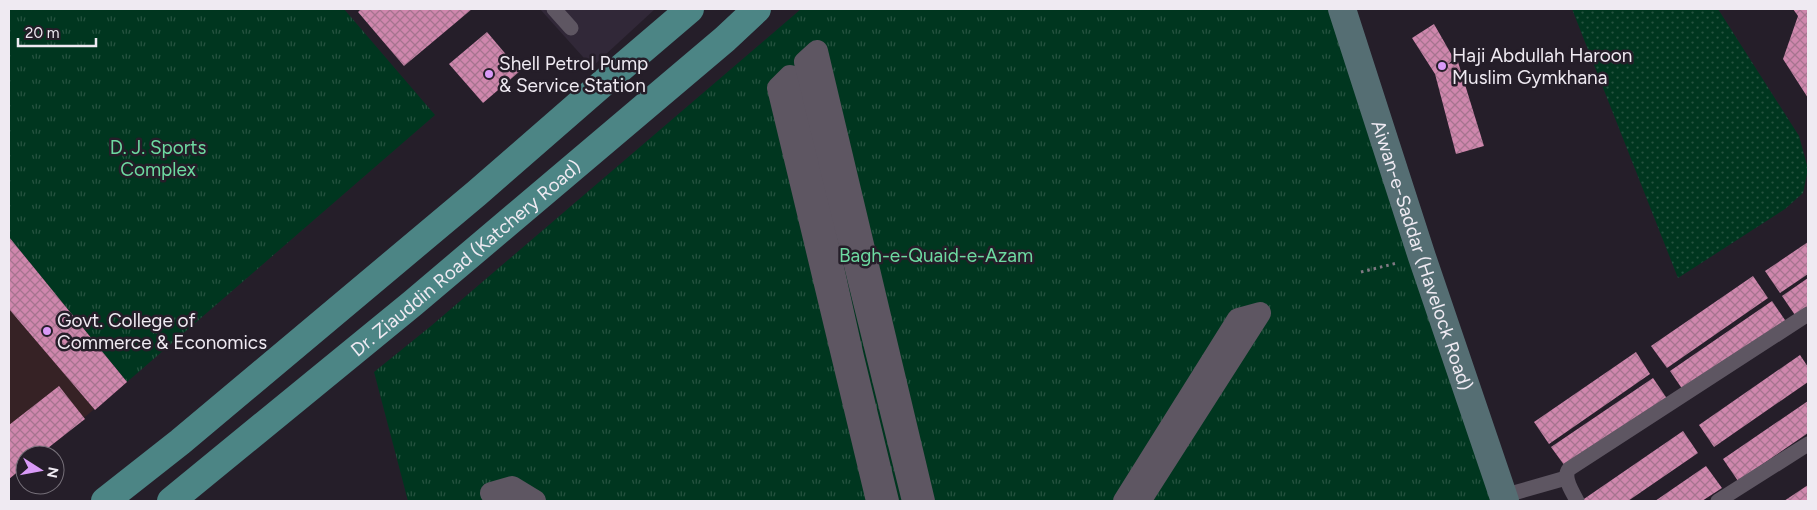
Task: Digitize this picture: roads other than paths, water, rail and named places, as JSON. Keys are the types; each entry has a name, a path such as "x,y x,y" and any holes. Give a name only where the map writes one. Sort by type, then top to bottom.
{"main road":[{"path":"104,501 180,442 477,193 600,84 690,9"},
{"name":"Dr. Ziauddin Road (Katchery Road)","path":"172,501 421,296 726,39 758,9"},
{"name":"Aiwan-e-Saddar (Havelock Road)","path":"1342,9 1422,257 1504,499"}],"street":[{"path":"913,501 805,62 818,51 924,501"},
{"path":"878,501 778,88 790,76 851,348 888,501"},
{"path":"1124,501 1238,319 1260,313 1140,501"},
{"path":"504,501 491,493 512,487 535,501"}],"lane":[{"path":"554,9 571,28"},
{"path":"1577,501 1566,478 1566,472 1569,469 1808,314"},
{"path":"1718,501 1808,444"},
{"path":"1504,499 1566,478"}],"place":[{"name":"Haji Abdullah Haroon Muslim Gymkhana","path":"1442,66"},
{"name":"Shell Petrol Pump & Service Station","path":"489,74"},
{"name":"Govt. College of Commerce & Economics","path":"47,331"}],"park label":[{"name":"D. J. Sports Complex","path":"158,158"},
{"name":"Bagh-e-Quaid-e-Azam","path":"936,255"}]}
